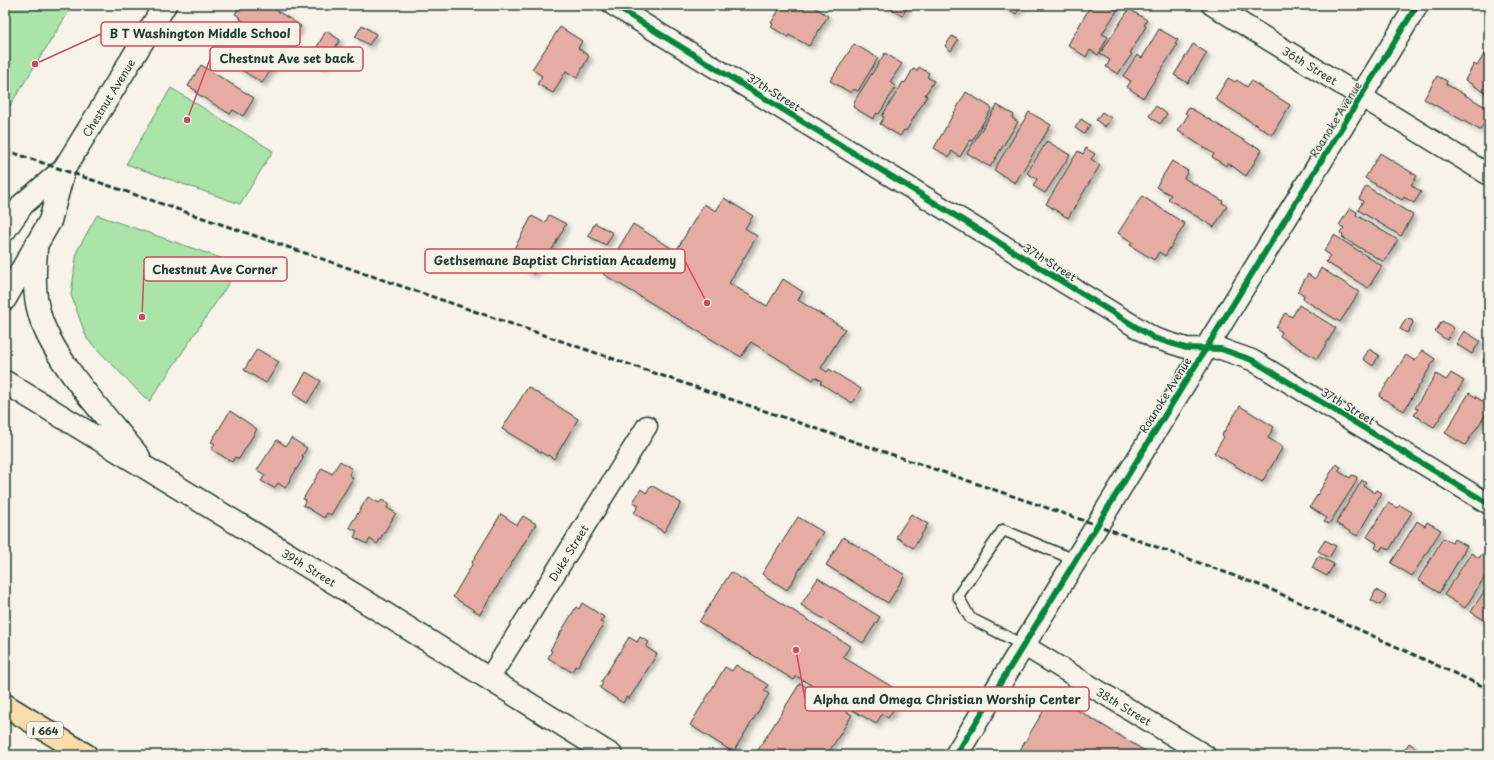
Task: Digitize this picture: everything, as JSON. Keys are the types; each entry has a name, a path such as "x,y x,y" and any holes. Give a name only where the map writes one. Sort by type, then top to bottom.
{"highway":[{"name":"I 664","path":"5,705 86,755"}],"main road":[{"name":"Chestnut Avenue","path":"5,299 50,221 64,170 164,5"},
{"name":"Roanoke Avenue","path":"956,755 1417,5"},
{"name":"Chestnut Avenue","path":"5,230 23,204 64,170"},
{"path":"36,245 34,284 39,314 47,335 60,358 148,469"},
{"name":"39th Street","path":"5,382 612,755"}],"street":[{"name":"37th Street","path":"613,5 1154,338 1186,348 1222,349 1252,360 1489,504"},
{"name":"36th Street","path":"1212,5 1489,175"},
{"name":"Duke Street","path":"489,679 647,426"},
{"name":"38th Street","path":"1023,645 1205,755"}],"lane":[{"path":"1023,645 970,618 958,596 1003,530 1075,560"}],"green space":[{"path":"5,5 73,5 9,107 5,106"},
{"path":"171,88 273,151 240,204 126,164"},
{"path":"97,215 241,265 149,402 87,339 71,295 77,251"}],"building":[{"path":"240,5 268,5 301,26 288,46 240,19 241,18 235,14"},
{"path":"782,5 811,5 828,16 809,46 789,35 788,37 771,27 773,24 771,23"},
{"path":"885,5 908,5 902,16"},
{"path":"1000,5 1022,5 1016,14"},
{"path":"1091,5 1118,5 1116,7 1118,9 1102,34 1108,37 1098,55 1090,50 1086,57 1068,45"},
{"path":"1129,9 1147,20 1144,25 1146,26 1130,53 1132,54 1118,74 1106,67 1110,60 1100,54"},
{"path":"362,25 376,34 369,45 355,37"},
{"path":"560,27 582,41 578,48 589,56 577,78 566,71 553,93 537,84 542,76 532,69"},
{"path":"1159,29 1178,40 1175,44 1177,45 1143,98 1127,87 1131,81 1123,76 1137,55 1142,58"},
{"path":"225,30 277,61 262,83 212,51"},
{"path":"326,31 340,40 322,67 310,59"},
{"path":"952,36 958,40 951,51 945,46"},
{"path":"854,44 878,58 858,91 853,89 851,93 830,81"},
{"path":"1193,44 1207,53 1188,83 1174,75"},
{"path":"1489,46 1489,95 1465,80 1474,64 1477,66"},
{"path":"885,53 902,64 890,82 896,87 879,114 877,113 873,119 853,107 855,100"},
{"path":"201,65 254,98 243,116 233,110 230,114 196,93 197,91 188,86"},
{"path":"919,67 929,73 927,77 934,81 925,95 927,96 906,131 904,130 900,136 880,124 884,117 882,116 903,82 905,83 913,69 917,71"},
{"path":"1437,76 1447,81 1446,84 1489,109 1489,116 1480,130 1424,99"},
{"path":"1228,78 1235,82 1237,80 1247,87 1251,81 1290,105 1272,135 1215,99"},
{"path":"966,92 992,108 972,141 970,140 960,157 952,151 949,157 934,148"},
{"path":"997,105 1014,115 1012,118 1018,122 990,167 967,153"},
{"path":"1156,106 1167,114 1160,124 1149,116"},
{"path":"1188,108 1262,150 1246,176 1228,163 1226,166 1212,157 1214,154 1178,131 1188,115 1185,113"},
{"path":"1029,112 1051,125 1015,183 994,170"},
{"path":"1102,112 1111,118 1105,127 1096,120"},
{"path":"1081,119 1090,125 1084,134 1075,128"},
{"path":"1047,141 1070,155 1045,193 1033,186 1037,179 1027,173"},
{"path":"1086,148 1095,154 1091,159 1100,165 1068,218 1046,204 1078,151 1083,154"},
{"path":"1380,153 1417,176 1411,185 1421,192 1414,203 1404,197 1402,200 1365,178"},
{"path":"1172,161 1188,171 1184,178 1223,201 1222,203 1227,206 1214,227 1168,199 1171,195 1156,187"},
{"path":"1366,186 1413,215 1401,236 1358,210 1363,201 1359,199"},
{"path":"1142,196 1185,224 1165,256 1159,252 1154,260 1130,245 1132,242 1118,233"},
{"path":"724,198 753,216 745,228 757,236 729,283 767,306 783,279 803,292 798,300 845,329 821,368 827,372 829,369 861,389 852,403 820,383 822,381 815,377 813,380 751,342 741,357 603,274 633,224 676,251 704,204 716,211"},
{"path":"1350,208 1357,212 1356,215 1398,240 1384,262 1342,237 1343,235 1340,233 1344,228 1339,225"},
{"path":"549,215 566,224 541,270 537,268 534,274 523,268 526,262 511,254 532,216 545,223"},
{"path":"595,223 613,233 606,245 588,236"},
{"path":"1334,235 1382,266 1368,288 1326,262 1330,255 1324,251"},
{"path":"1321,268 1359,292 1340,322 1303,299 1304,295 1298,291 1308,274 1315,279"},
{"path":"1299,305 1336,328 1317,359 1280,336 1282,332 1276,328 1285,313 1292,317"},
{"path":"1406,319 1412,320 1413,323 1407,333 1400,329"},
{"path":"1442,321 1454,328 1447,340 1435,332"},
{"path":"1464,331 1480,341 1472,354 1456,344"},
{"path":"257,349 279,362 266,383 244,370"},
{"path":"1369,349 1379,355 1373,366 1363,359"},
{"path":"1489,349 1489,364 1483,362"},
{"path":"1422,350 1435,359 1404,411 1379,396 1406,355 1415,361"},
{"path":"306,372 321,381 307,403 293,394"},
{"path":"1451,373 1464,381 1434,427 1414,415 1418,409 1415,408 1436,374 1446,380"},
{"path":"528,387 578,419 554,459 502,429"},
{"path":"1469,393 1489,405 1489,410 1465,445 1445,433"},
{"path":"1240,406 1274,427 1268,438 1283,447 1262,482 1214,453 1224,437 1222,435"},
{"path":"230,411 257,429 239,459 235,457 232,462 211,449 215,444 211,442"},
{"path":"291,438 307,448 302,456 304,457 285,488 278,483 274,488 261,481 265,475 257,470 277,440 286,446"},
{"path":"340,461 352,469 349,475 353,478 331,515 327,513 324,518 303,505 306,500 303,499 322,468 332,474"},
{"path":"1336,464 1341,467 1338,471 1350,478 1352,475 1357,477 1356,482 1329,524 1324,522 1327,518 1310,507"},
{"path":"1362,480 1366,483 1364,486 1375,493 1377,490 1382,493 1357,536 1336,523"},
{"path":"651,485 681,503 664,532 634,513 639,505 633,502 641,489 646,493"},
{"path":"368,497 379,503 382,500 389,504 387,508 396,513 377,544 370,539 367,544 354,537 357,531 349,527"},
{"path":"1388,503 1397,508 1400,505 1412,512 1389,550 1383,546 1380,551 1375,548 1377,543 1367,537"},
{"path":"501,514 517,525 523,516 536,524 480,614 453,597"},
{"path":"911,514 928,524 913,548 896,537"},
{"path":"798,517 823,532 787,590 762,574"},
{"path":"1417,521 1425,526 1427,522 1441,530 1412,576 1391,563"},
{"path":"843,537 905,575 888,603 826,565"},
{"path":"1443,538 1452,543 1454,539 1467,546 1439,593 1418,580"},
{"path":"1325,540 1336,546 1329,558 1318,551"},
{"path":"1471,553 1479,558 1482,554 1489,559 1489,570 1465,608 1444,595"},
{"path":"1318,556 1334,564 1327,576 1312,568"},
{"path":"731,572 850,646 843,657 897,690 890,700 897,704 888,718 882,714 876,724 796,676 794,680 699,622"},
{"path":"818,578 880,617 863,643 801,605"},
{"path":"1489,583 1489,623 1471,612"},
{"path":"1376,590 1386,596 1380,605 1371,600"},
{"path":"582,603 604,617 600,622 604,624 577,667 575,666 572,672 548,658 552,651 550,650 576,607 579,609"},
{"path":"629,637 637,642 640,637 649,642 646,647 657,654 629,699 626,697 623,703 600,688 603,683 601,682"},
{"path":"736,665 768,685 764,691 769,694 733,752 690,725 725,667 732,671"},
{"path":"800,683 852,715 827,755 755,755"},
{"path":"1053,695 1150,754 1017,755"},
{"path":"1409,743 1426,754 1401,755"}],"railway":[{"path":"5,150 1097,525 1270,589 1489,689"}],"cycle path":[{"path":"613,5 1154,338 1186,348 1221,349 1252,360 1489,504"},
{"path":"956,755 1417,5"}],"place":[{"name":"B T Washington Middle School","path":"35,64"},
{"name":"Chestnut Ave set back","path":"187,120"},
{"name":"Gethsemane Baptist Christian Academy","path":"707,303"},
{"name":"Chestnut Ave Corner","path":"142,317"},
{"name":"Alpha and Omega Christian Worship Center","path":"796,650"}]}
